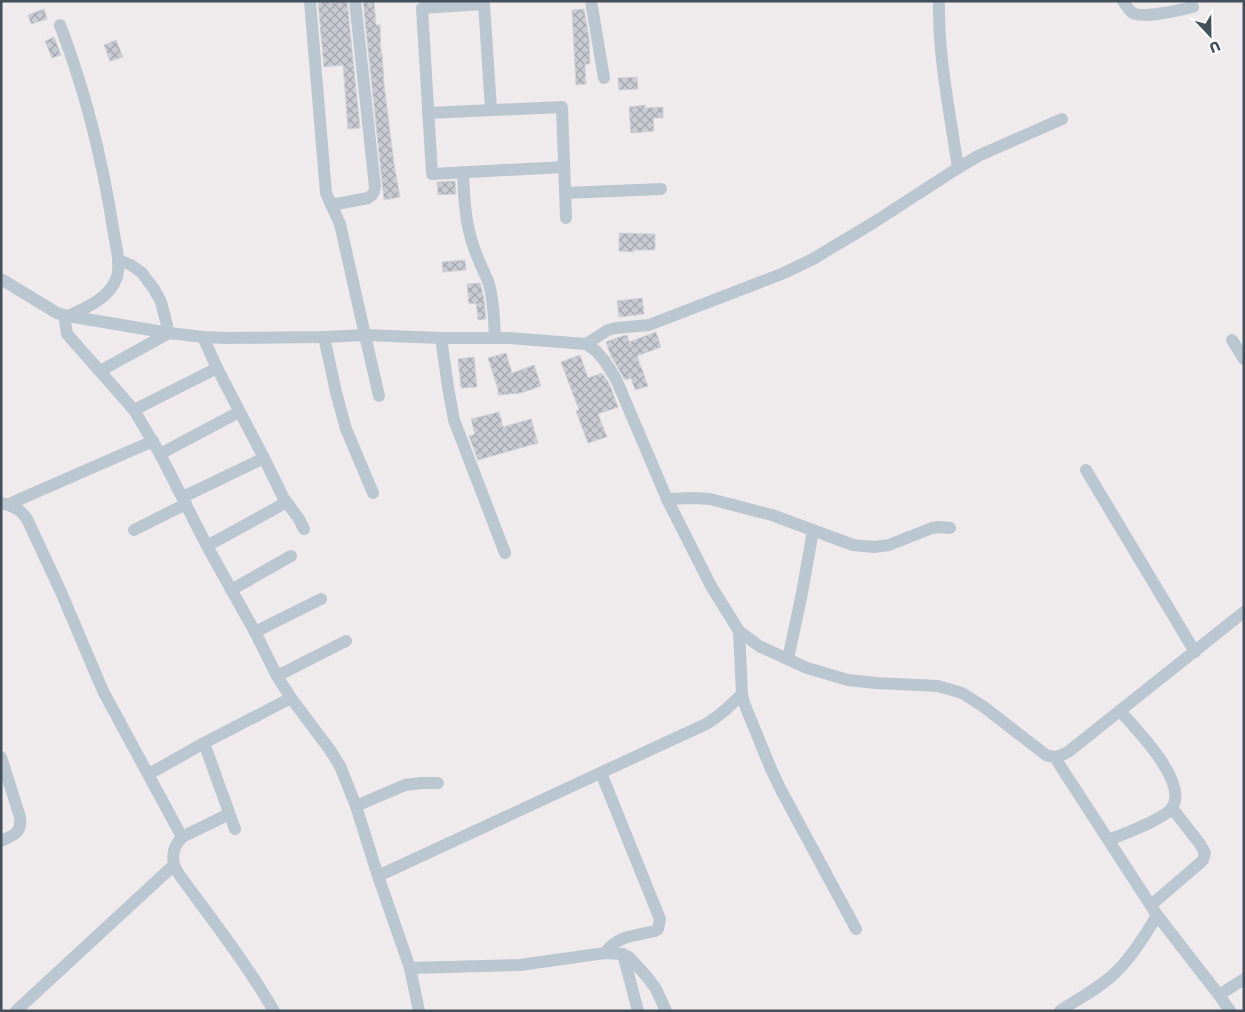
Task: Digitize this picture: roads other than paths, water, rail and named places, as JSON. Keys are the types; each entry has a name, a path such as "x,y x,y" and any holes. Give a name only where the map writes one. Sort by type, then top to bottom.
{"street":[{"path":"310,1 326,193 340,224 379,396"},
{"path":"331,205 368,198 374,193 375,187 355,1"},
{"path":"591,1 604,78"},
{"path":"939,1 941,47 958,168"},
{"path":"1123,1 1130,12 1147,16 1193,8"},
{"path":"492,109 484,4 422,8 432,174 564,167"},
{"path":"60,24 92,122 107,190 118,260 117,276 110,289 96,302 68,316 65,321 68,334 134,410 160,454 277,676 340,766 356,806 410,968 419,1011"},
{"path":"428,113 562,107 566,218"},
{"path":"586,344 608,330 649,325 784,273 813,259 958,168 996,147 1062,119"},
{"path":"463,172 466,220 492,296 496,338"},
{"path":"565,193 661,189"},
{"path":"118,260 131,265 142,273 154,289 161,302 169,333"},
{"path":"1,279 57,313 169,333 203,337 365,336 496,338 586,344 604,360 616,379 667,499 711,586 739,631 759,646 807,668 848,680 938,686 962,693 984,707 1046,755 1056,758 1154,910 1220,995 1230,1011"},
{"path":"100,371 169,333"},
{"path":"203,337 285,502 299,519 304,530"},
{"path":"324,337 346,429 373,493"},
{"path":"442,338 454,420 505,553"},
{"path":"1232,340 1244,359"},
{"path":"134,410 217,368"},
{"path":"160,454 239,412"},
{"path":"5,504 153,441"},
{"path":"134,530 264,458"},
{"path":"1086,470 1195,652"},
{"path":"667,499 710,499 772,515 853,544 874,548 889,545 932,528 950,528"},
{"path":"207,546 285,502"},
{"path":"5,504 23,513 27,519 62,592 103,691 182,837"},
{"path":"788,659 813,531"},
{"path":"231,590 291,556"},
{"path":"255,632 321,599"},
{"path":"1056,758 1068,752 1244,612"},
{"path":"739,631 742,694 771,768 856,929"},
{"path":"277,676 346,641"},
{"path":"378,876 716,719 742,694"},
{"path":"149,774 291,698"},
{"path":"1109,840 1157,819 1172,808 1174,802 1175,790 1170,776 1156,753 1120,711"},
{"path":"204,743 235,829"},
{"path":"1,757 21,825 15,834 1,841"},
{"path":"601,772 660,918 658,929 655,932 620,939 613,943 604,953"},
{"path":"356,806 405,785 438,783"},
{"path":"1060,1011 1114,975 1145,936 1154,910 1203,860 1204,849 1172,808"},
{"path":"229,814 182,837 173,852 174,865 262,990 274,1011"},
{"path":"16,1011 174,865"},
{"path":"410,968 520,964 604,953 623,954 648,978 656,989 666,1011"},
{"path":"623,954 638,1011"},
{"path":"1220,995 1244,979"}]}
